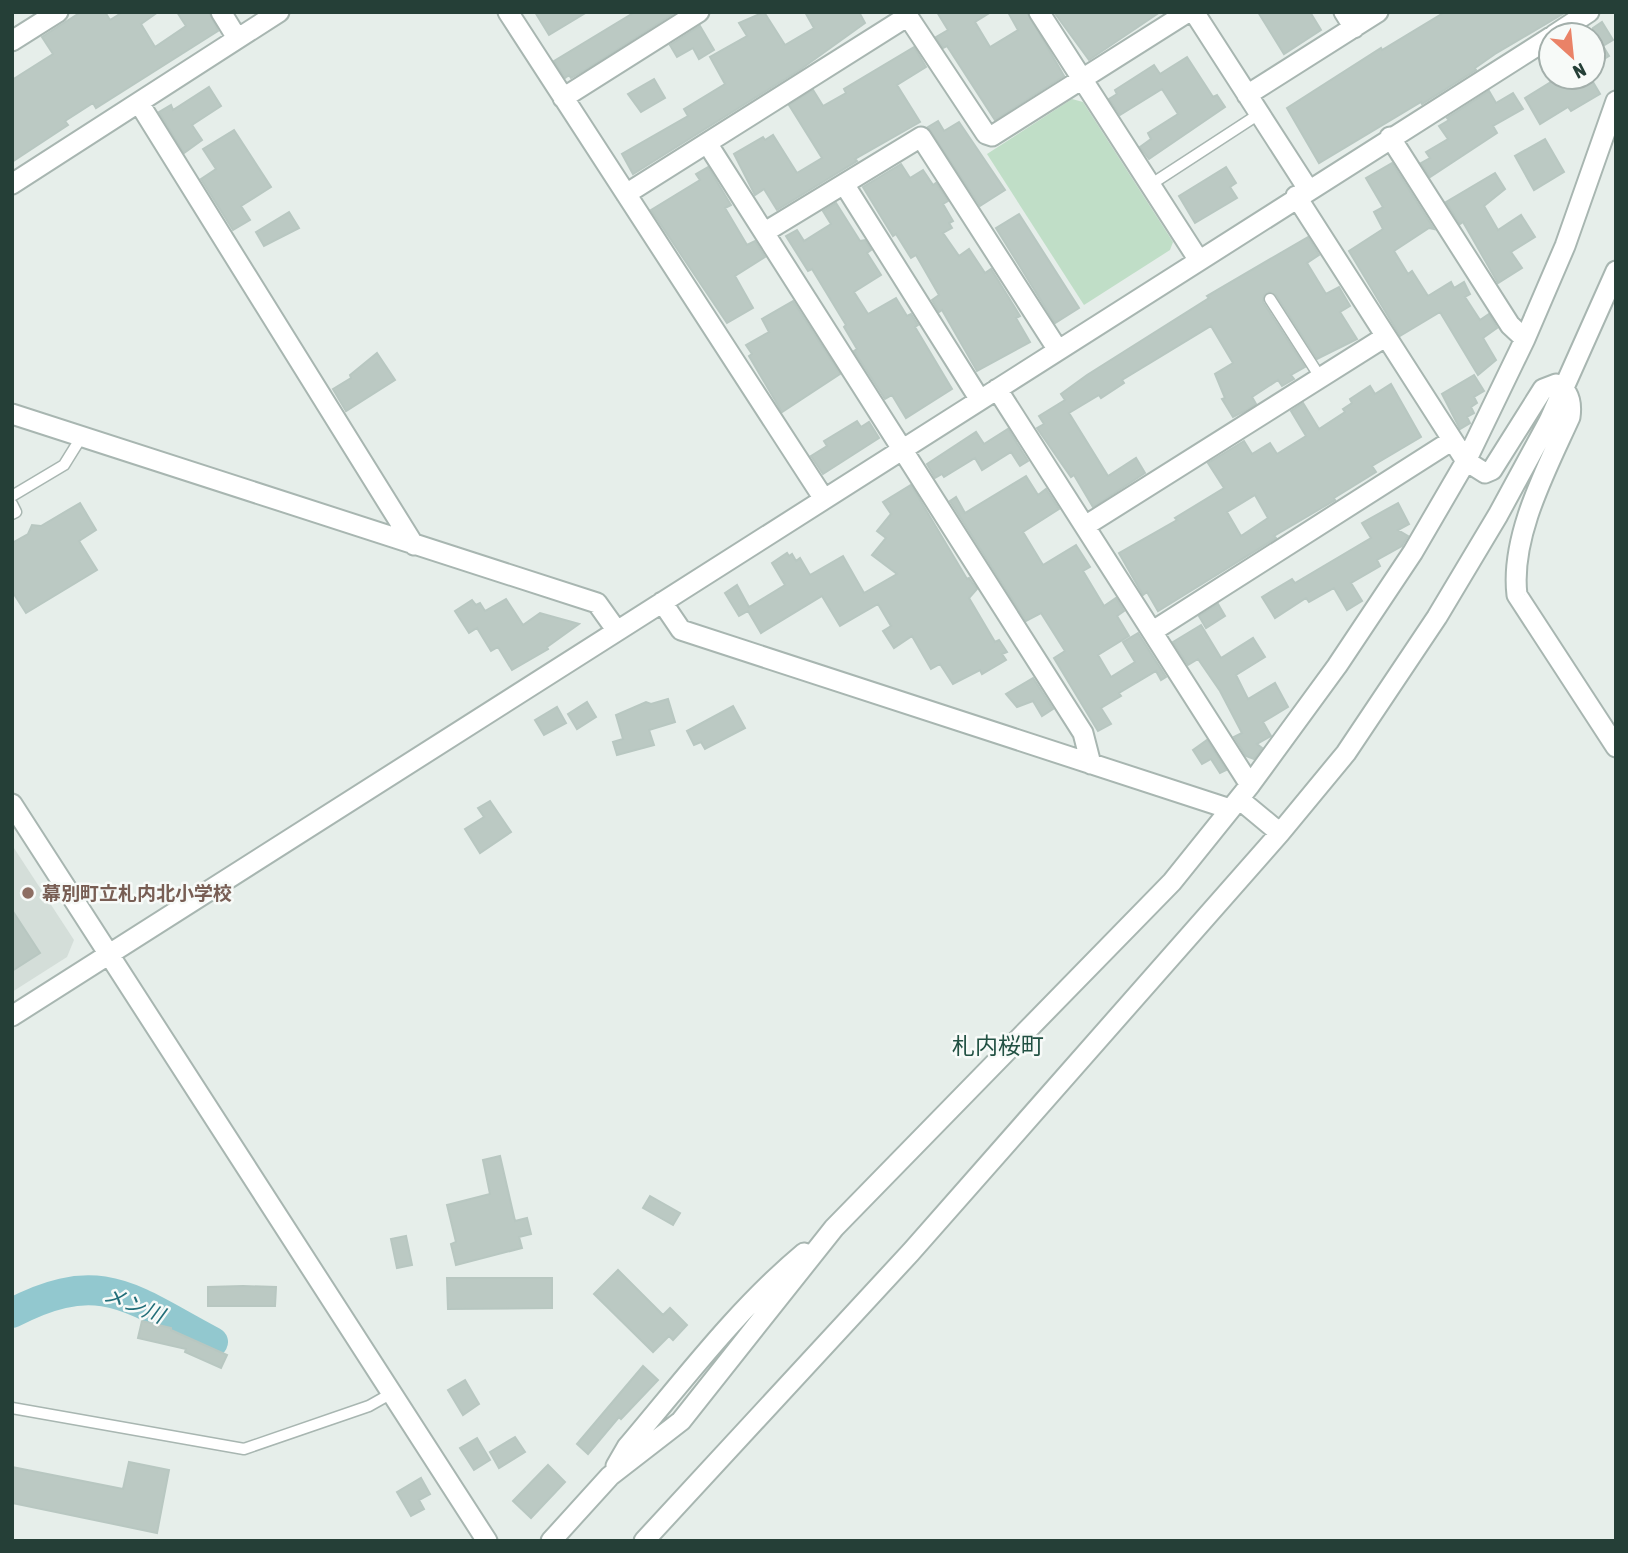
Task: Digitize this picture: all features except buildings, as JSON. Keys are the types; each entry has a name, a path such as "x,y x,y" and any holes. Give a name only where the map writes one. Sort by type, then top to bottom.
{"street":[{"path":"12,41 58,12"},
{"path":"221,12 237,38"},
{"path":"12,184 279,12"},
{"path":"508,12 824,499"},
{"path":"563,98 699,12"},
{"path":"1039,12 1198,259"},
{"path":"626,194 907,14 986,134 992,136 1188,12"},
{"path":"1194,12 1259,114 1385,337 1466,461 1485,473 1492,470 1543,389 1556,384 1564,388 1572,403 1570,417 1518,547 1514,572 1517,595 1616,747"},
{"path":"1247,95 1349,20 1378,12"},
{"path":"12,1016 998,389 1302,192 1537,45"},
{"path":"551,1541 610,1476 681,1421 834,1228 1172,882 1240,798 1360,632 1413,552 1466,461 1525,340 1565,246 1616,101"},
{"path":"139,103 414,545"},
{"path":"765,232 921,137 1058,349"},
{"path":"1390,137 1510,325 1525,340"},
{"path":"707,143 1083,733 1091,764"},
{"path":"844,184 979,400"},
{"path":"644,1541 911,1252 1280,833 1346,753 1437,617 1498,515 1564,388 1616,271"},
{"path":"1085,526 1385,337"},
{"path":"998,389 1153,631 1240,798 1280,833"},
{"path":"12,414 597,603 617,632"},
{"path":"1153,631 1451,441"},
{"path":"662,602 681,630 1091,764 1240,798"},
{"path":"12,804 487,1541"}],"lane":[{"path":"1150,185 1259,114"},
{"path":"1270,299 1320,377"},
{"path":"12,496 64,465 82,436"},
{"path":"12,504 16,512 12,514"},
{"path":"12,1408 244,1449 369,1406 392,1393"}],"shaded area":[{"name":"幕別町立札内北小学校","path":"12,845 74,940 67,957 12,992"}],"green space":[{"path":"1072,99 1083,102 1173,242 1170,250 1084,305 987,154"}],"waterway":[{"name":"メン川","path":"12,1313 43,1299 70,1292 94,1290 138,1302 213,1342"}],"place":[{"name":"幕別町立札内北小学校","path":"28,893"}],"district":[{"name":"札内桜町","path":"998,1046"}]}
